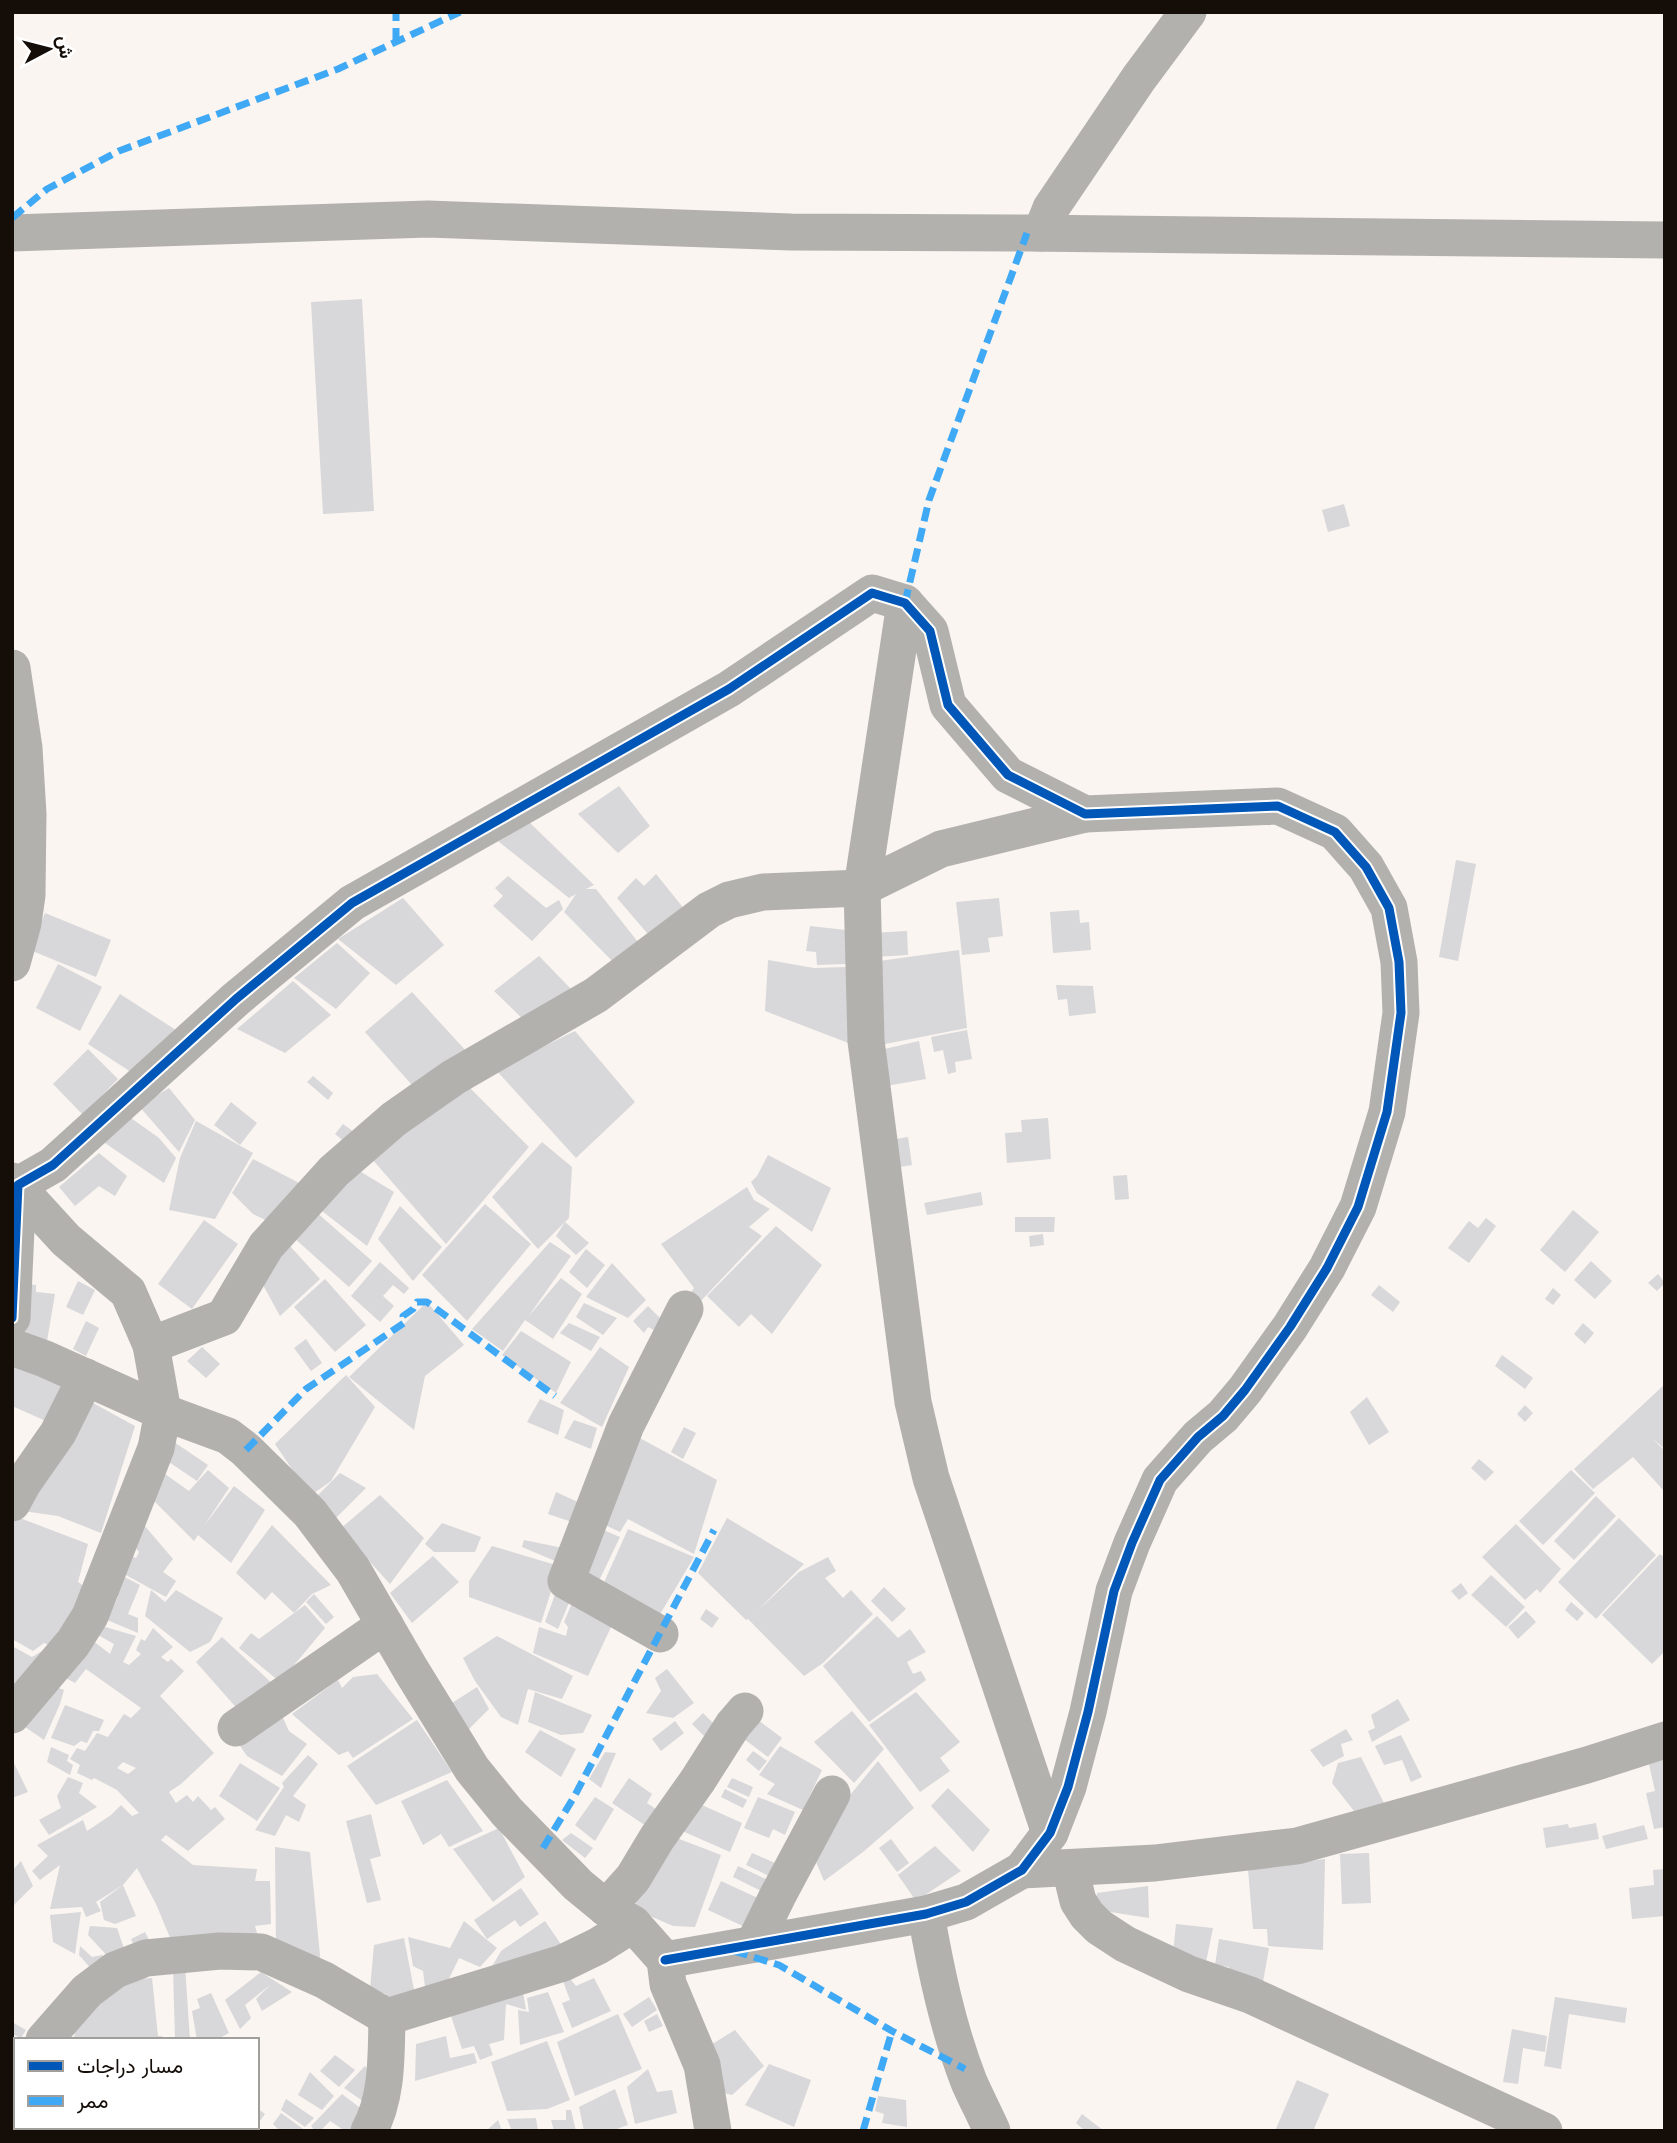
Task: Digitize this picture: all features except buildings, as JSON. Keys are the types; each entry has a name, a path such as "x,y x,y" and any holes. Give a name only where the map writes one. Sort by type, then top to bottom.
{"street":[{"path":"1041,233 1051,208 1139,78 1188,12"},
{"path":"12,233 428,219 791,232 1665,240"},
{"path":"15,1183 53,1165 236,999 352,903 729,689 872,593 905,603 930,631 948,705 1008,775 1085,814"},
{"path":"905,603 862,888 866,1041 914,1402 931,1478 1050,1833"},
{"path":"12,668 24,748 28,814 27,895 23,923 12,963"},
{"path":"151,1345 224,1317 266,1246 334,1171 394,1119 454,1077 596,995 695,919 729,900 762,892 862,888 941,849 1085,814 1278,806 1335,832 1366,867 1389,908 1399,962 1401,1013 1387,1112 1358,1207 1327,1268 1290,1327 1245,1390 1160,1480 1114,1591 1088,1712 1068,1787 1050,1833 1022,1870 966,1902 926,1914 665,1960"},
{"path":"12,1318 15,1183"},
{"path":"12,1715 73,1643 90,1616 156,1448 163,1412 151,1345 128,1293 66,1240 15,1183"},
{"path":"660,1634 566,1581 626,1425 685,1309"},
{"path":"12,1347 46,1359 163,1412 228,1436 246,1450 310,1513 353,1570 472,1769 507,1812 578,1885 619,1916 665,1960 668,1984 702,2064 713,2131"},
{"path":"12,1503 58,1433 86,1377"},
{"path":"236,1728 386,1625"},
{"path":"46,2038 87,1991 116,1970 146,1958 220,1951 261,1952 324,1980 387,2017 563,1963 598,1946 619,1916 633,1878 657,1838 745,1711"},
{"path":"1022,1870 1156,1863 1297,1846 1587,1765 1665,1740"},
{"path":"754,1944 832,1794"},
{"path":"1070,1868 1078,1901 1087,1915 1098,1927 1125,1944 1189,1974 1250,1995 1544,2131"},
{"path":"926,1914 935,1969 951,2028 969,2082 992,2131"},
{"path":"369,2131 384,2082 387,2017"}],"marked path":[{"path":"396,12 396,42"},
{"path":"12,218 47,189 119,151 338,69 460,12"},
{"path":"905,603 929,500 1027,233"},
{"path":"246,1450 306,1389 404,1323 403,1316 413,1309 417,1302 427,1302 555,1396"},
{"path":"543,1848 574,1797 714,1530"},
{"path":"734,1951 779,1965 892,2031 965,2069"},
{"path":"863,2131 892,2031"}],"cycle path":[{"path":"12,1318 18,1185 53,1165 236,999 352,903 729,689 872,593 905,603 930,631 948,705 1008,775 1085,814 1278,806 1335,832 1366,867 1389,908 1399,962 1401,1013 1387,1112 1358,1207 1327,1268 1290,1327 1245,1390 1160,1480 1114,1591 1088,1712 1068,1787 1050,1833 1022,1870 966,1902 926,1914 665,1960"}]}
